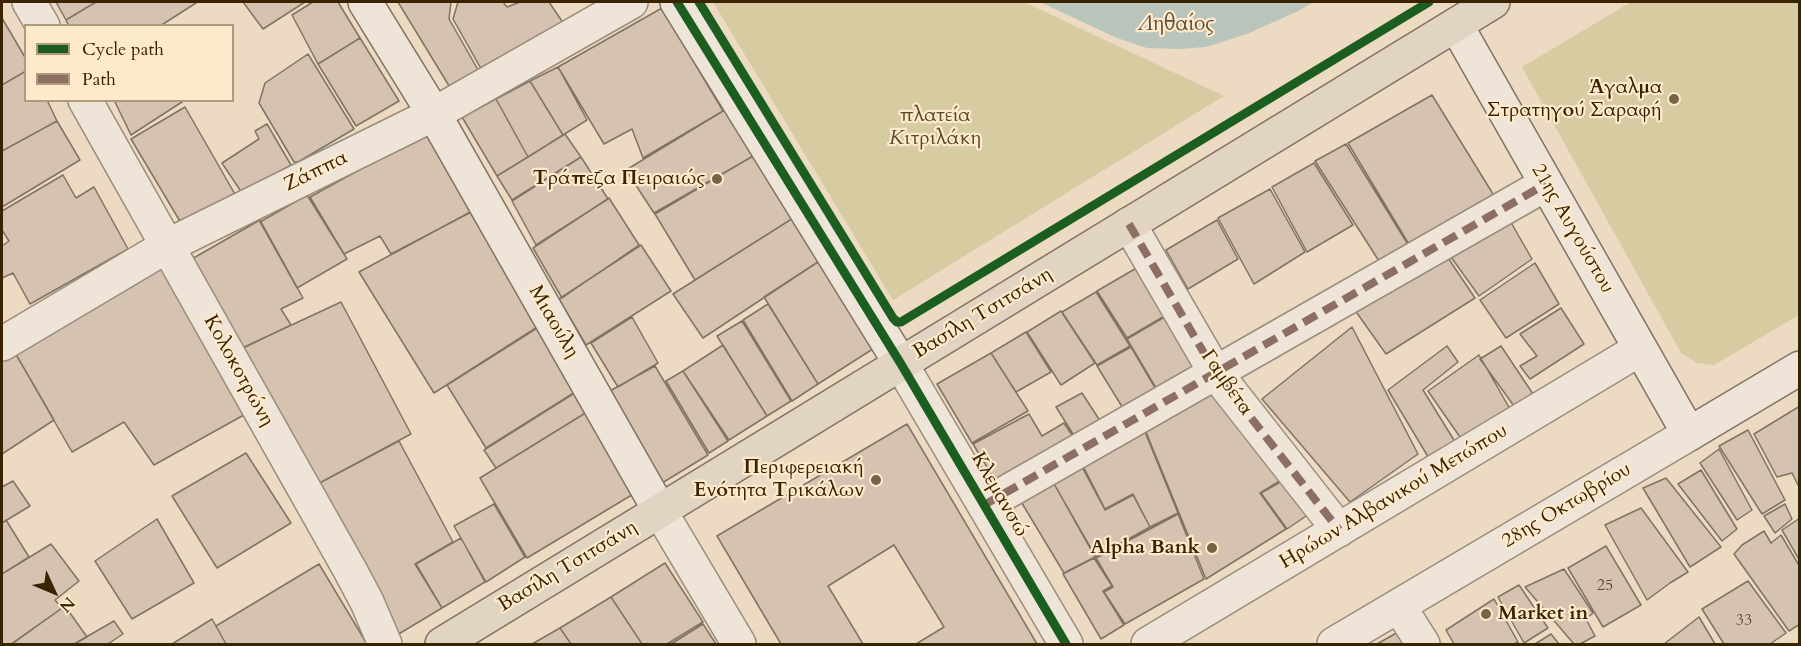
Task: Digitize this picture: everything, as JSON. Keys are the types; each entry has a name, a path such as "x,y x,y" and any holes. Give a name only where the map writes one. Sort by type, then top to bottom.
{"main road":[{"name":"Βασίλη Τσιτσάνη","path":"442,645 1493,2"}],"street":[{"path":"29,2 42,24"},
{"name":"Μιαούλη","path":"366,2 434,114 739,645"},
{"name":"Ζάππα","path":"2,344 167,246 434,114 631,2"},
{"name":"Κλεμανσώ","path":"677,2 901,364 1066,645"},
{"name":"21ης Αυγούστου","path":"1456,25 1689,434"},
{"name":"Κολοκοτρώνη","path":"86,102 350,570 367,602 385,645"},
{"path":"984,505 1546,184"},
{"name":"Γαμβέτα","path":"1130,224 1215,372 1339,530"},
{"name":"Ηρώων Αλβανικού Μετώπου","path":"1148,645 1640,349"},
{"name":"28ης Οκτωβρίου","path":"1334,645 1800,368"},
{"path":"1399,606 1423,645"}],"green space":[{"name":"πλατεία Κιτριλάκη","path":"713,2 1024,2 1224,96 893,300"},
{"path":"1631,2 1799,2 1799,315 1714,365 1697,363 1681,353 1522,67"}],"water":[{"name":"Ληθαίος","path":"1040,2 1314,2 1247,34 1206,47 1179,49 1147,48 1117,38"}],"building":[{"path":"56,2 96,2 66,20"},
{"path":"96,2 196,3 163,24 68,24 66,20"},
{"path":"243,2 305,2 263,29"},
{"path":"313,2 338,2 360,38 318,64 292,15"},
{"path":"398,2 451,2 449,19 481,75 454,94"},
{"path":"458,2 503,2 507,7 520,2 549,2 568,30 484,74 453,19"},
{"path":"662,8 723,111 643,158 632,129 604,144 558,67"},
{"path":"2,18 24,56 24,72 2,85"},
{"path":"360,38 399,101 356,126 318,64"},
{"path":"308,54 354,129 298,162 294,162 259,103 265,83"},
{"path":"558,67 587,120 563,135 530,81"},
{"path":"24,72 24,102 48,102 57,121 2,151 2,85"},
{"path":"530,81 563,135 528,157 496,99"},
{"path":"1432,95 1501,207 1416,256 1348,143"},
{"path":"496,99 528,157 497,176 462,117"},
{"path":"115,102 182,102 131,135"},
{"path":"185,107 236,196 184,228 131,139"},
{"path":"728,108 755,155 654,213 626,170"},
{"path":"57,121 80,160 2,207 2,151"},
{"path":"267,124 291,165 242,193 222,163 259,139 255,131"},
{"path":"432,130 475,210 391,254 380,236 344,254 310,197"},
{"path":"565,134 581,157 512,200 497,176"},
{"path":"1346,144 1415,256 1386,272 1315,161"},
{"path":"758,153 798,215 695,280 655,214"},
{"path":"581,157 608,199 536,245 512,201"},
{"path":"1314,163 1353,225 1307,252 1272,187"},
{"path":"63,175 76,198 94,187 128,249 30,304 13,273 2,278 2,246 9,241 2,230 2,211"},
{"path":"1270,189 1305,252 1254,284 1218,218"},
{"path":"307,195 347,259 297,288 260,222"},
{"path":"609,198 639,245 562,298 533,248"},
{"path":"474,210 542,324 434,393 359,272"},
{"path":"798,215 824,258 703,338 673,294"},
{"path":"1509,219 1532,259 1479,296 1451,257"},
{"path":"260,220 303,298 281,309 291,325 241,349 190,260"},
{"path":"1217,220 1238,259 1188,289 1166,250"},
{"path":"641,245 671,291 586,345 559,299"},
{"path":"1444,252 1475,298 1386,354 1352,306"},
{"path":"824,258 879,345 818,384 764,297"},
{"path":"1535,263 1559,304 1506,338 1480,300"},
{"path":"168,264 251,411 154,465 124,422 72,452 14,351"},
{"path":"1140,266 1168,314 1127,338 1097,291"},
{"path":"1096,292 1130,346 1097,365 1062,312"},
{"path":"341,302 411,434 312,487 240,349"},
{"path":"768,304 818,384 792,401 743,320"},
{"path":"1561,308 1584,344 1530,379 1520,366 1537,356 1520,334"},
{"path":"1061,311 1095,363 1061,385 1027,332"},
{"path":"1168,315 1204,373 1162,398 1127,339"},
{"path":"632,317 658,363 618,387 591,343"},
{"path":"742,321 791,401 767,416 717,336"},
{"path":"542,325 580,389 486,448 447,385"},
{"path":"1352,327 1418,454 1350,502 1262,399"},
{"path":"1026,332 1051,372 1016,392 991,353"},
{"path":"723,345 767,416 729,440 683,371"},
{"path":"1447,346 1458,362 1423,390 1457,445 1430,460 1388,390"},
{"path":"1501,346 1533,394 1514,406 1480,359"},
{"path":"1131,347 1161,398 1129,418 1097,366"},
{"path":"14,351 54,420 2,454 2,358"},
{"path":"991,353 1028,411 972,443 937,384"},
{"path":"1479,355 1510,409 1462,440 1428,391"},
{"path":"655,366 708,455 662,483 608,392"},
{"path":"683,371 728,441 709,453 666,381"},
{"path":"581,389 592,409 496,468 484,450"},
{"path":"1218,390 1283,479 1260,493 1286,529 1206,579 1146,432"},
{"path":"1082,393 1106,430 1080,445 1056,407"},
{"path":"1800,406 1800,489 1792,473 1777,477 1754,434"},
{"path":"592,409 640,490 527,558 480,478"},
{"path":"1029,414 1042,436 1064,423 1079,446 1002,492 973,444"},
{"name":"Περιφερειακή Ενότητα Τρικάλων","path":"907,424 1037,644 916,644 944,627 894,545 828,586 863,644 781,644 717,536"},
{"path":"1748,430 1785,500 1762,514 1719,446"},
{"path":"1145,432 1178,513 1150,527 1133,494 1105,509 1083,466"},
{"path":"399,441 453,542 415,564 442,608 392,638 312,487"},
{"path":"1719,449 1752,510 1737,520 1700,463"},
{"path":"246,453 291,523 217,568 172,496"},
{"path":"1082,467 1105,510 1133,495 1150,527 1096,557 1053,482"},
{"path":"1701,470 1737,529 1722,541 1678,484"},
{"path":"1666,478 1721,547 1690,567 1643,488"},
{"path":"1284,480 1309,514 1287,529 1261,493"},
{"path":"13,481 30,506 2,523 2,487"},
{"path":"1053,482 1095,557 1064,573 1020,500"},
{"path":"494,504 525,557 486,582 454,526"},
{"path":"1785,504 1792,519 1775,533 1764,516"},
{"path":"1641,508 1688,572 1647,600 1605,525"},
{"path":"1178,514 1204,579 1125,624 1104,592 1113,587 1096,558"},
{"path":"1800,518 1800,561 1782,530"},
{"path":"157,519 194,583 132,619 95,561"},
{"path":"6,520 29,557 2,574 2,523"},
{"path":"1764,531 1771,543 1781,535 1800,567 1800,624 1789,631 1734,554 1742,545"},
{"path":"461,538 485,582 442,608 416,564"},
{"path":"51,544 79,581 55,600 62,608 11,644 2,644 2,574"},
{"path":"1606,546 1641,605 1603,627 1568,568"},
{"path":"1094,558 1112,586 1103,591 1124,625 1101,639 1063,574"},
{"path":"665,563 703,622 667,644 642,644 611,597"},
{"path":"319,564 367,644 226,644 216,626"},
{"path":"1564,569 1593,613 1586,619 1595,636 1580,644 1574,644 1525,587"},
{"path":"1748,581 1786,633 1770,644 1724,644 1702,609"},
{"path":"1519,585 1548,628 1524,643 1498,597"},
{"path":"611,597 642,644 571,644 560,628"},
{"name":"Market in","path":"1494,599 1518,642 1514,644 1454,644 1446,630"},
{"path":"65,606 87,637 74,644 12,644"},
{"path":"1699,617 1715,644 1664,644"},
{"path":"212,619 226,644 172,644"},
{"path":"114,621 123,634 108,644 74,644"},
{"path":"703,624 716,644 671,644"},
{"path":"1407,627 1417,644 1377,644"},
{"path":"560,628 571,644 532,644"},
{"path":"1551,634 1559,644 1535,644"}],"marked path":[{"path":"984,505 1546,184"},
{"path":"1129,224 1215,372 1339,530"}],"cycle path":[{"path":"677,2 901,364 1066,644"},
{"path":"699,2 897,322 901,322 1429,2"}],"place":[{"name":"Άγαλμα Στρατηγού Σαραφή","path":"1674,99"},
{"name":"Τράπεζα Πειραιώς","path":"717,179"},
{"name":"Περιφερειακή Ενότητα Τρικάλων","path":"876,480"},
{"name":"Alpha Bank","path":"1212,548"},
{"name":"Market in","path":"1486,614"}]}
